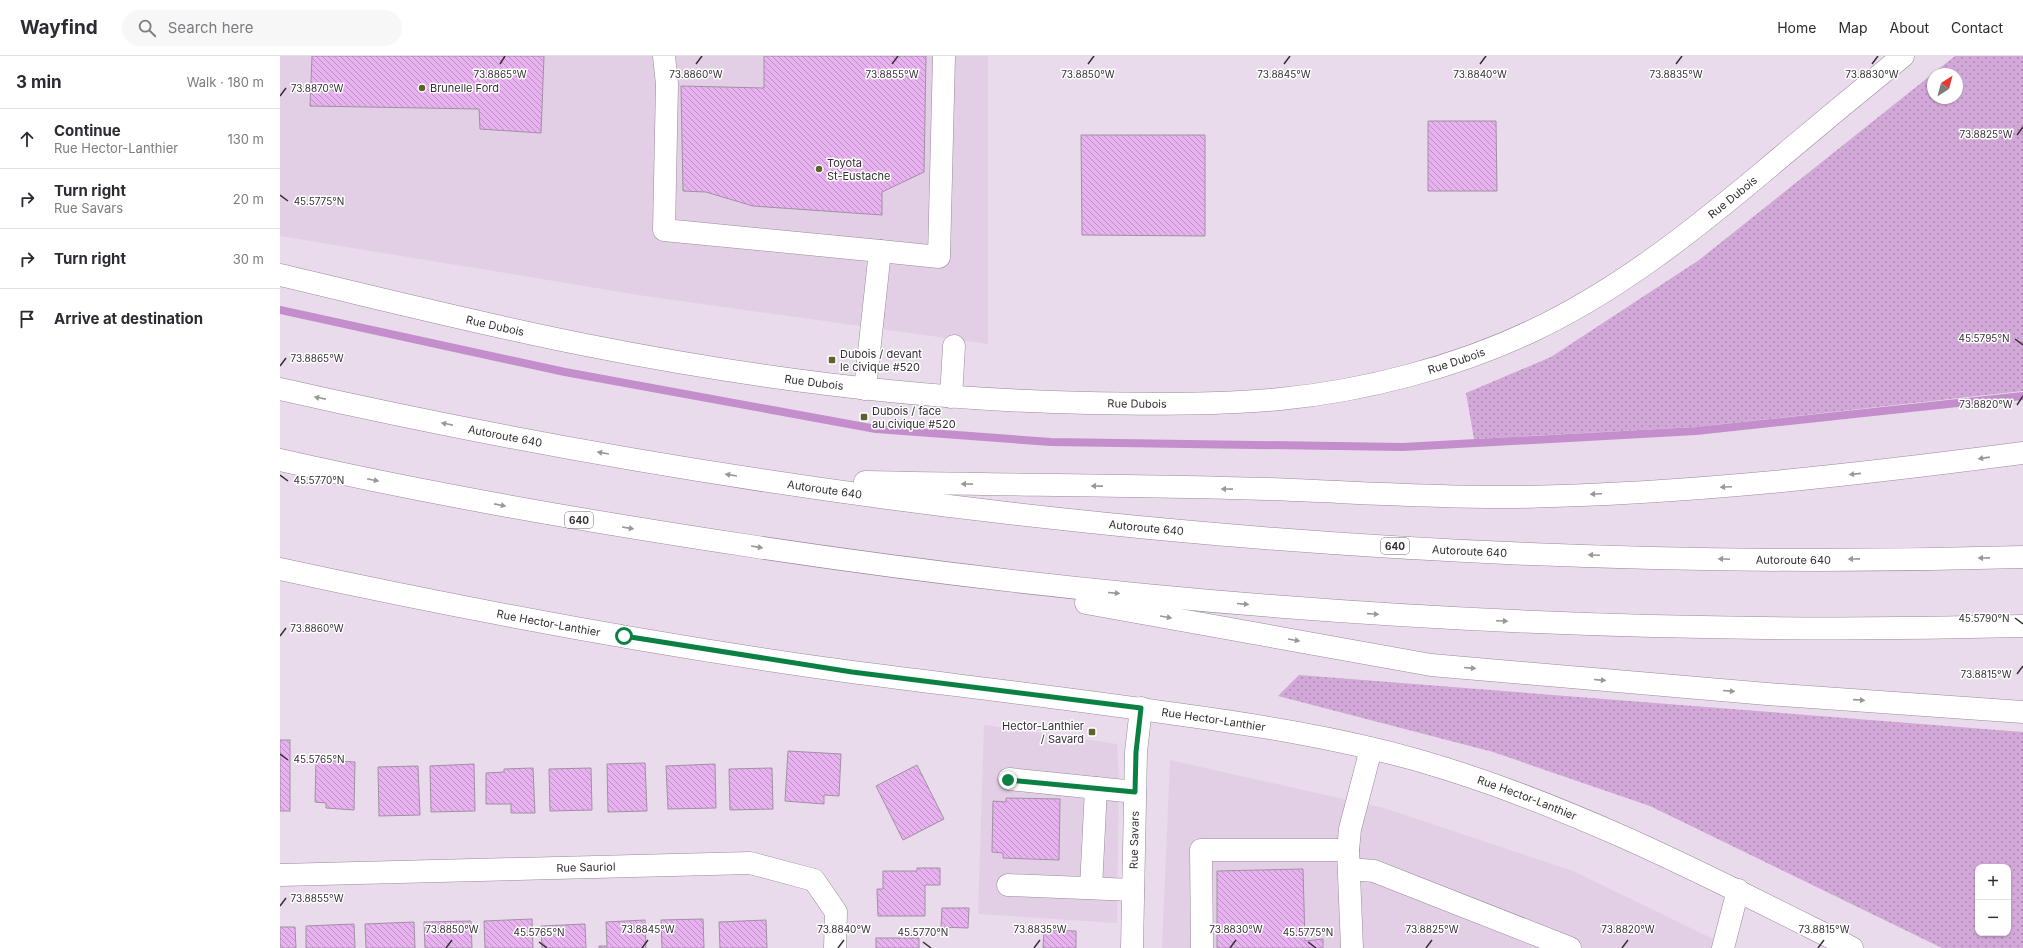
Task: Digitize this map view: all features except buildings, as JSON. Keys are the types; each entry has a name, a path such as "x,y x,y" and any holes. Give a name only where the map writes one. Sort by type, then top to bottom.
{"main road":[{"path":"664,56 666,84 664,230 939,257 944,56"},
{"name":"Rue Dubois","path":"280,275 588,346 676,362 818,383 950,397 1030,402 1160,405 1281,399 1361,386 1414,374 1470,356 1529,333 1552,322 1598,296 1643,267 1712,214 1903,56"},
{"path":"866,388 880,251"},
{"path":"950,397 954,346"},
{"name":"Autoroute 640","path":"280,389 520,438 770,481 920,502 1128,526 1373,545 1736,560 2023,557"},
{"path":"770,481 1266,489 1407,496 1517,497 1628,493 1738,486 1904,469 2023,453"},
{"name":"640","path":"280,460 601,524 880,566 1116,593 1321,610 1475,620 1758,628 2023,626"},
{"path":"880,566 1431,665 1767,694 2023,712"},
{"name":"Rue Hector-Lanthier","path":"280,569 499,614 624,636 837,670 1141,708 1292,731 1371,749 1416,760 1480,780 1574,814 1631,839 1738,890 1852,948"},
{"name":"Rue Savars","path":"1132,948 1136,752 1141,708"},
{"path":"1352,948 1348,860 1350,829 1371,749"},
{"path":"1008,780 1135,792"},
{"path":"1091,888 1096,788"},
{"path":"1202,948 1201,850 1348,860 1570,948"},
{"name":"Rue Sauriol","path":"280,875 750,863 814,880 836,912 835,948"},
{"path":"1008,885 1133,890"},
{"path":"1723,948 1738,890"}],"shaded area":[{"path":"280,56 988,56 988,344 645,296 280,236"},
{"path":"1955,56 2023,56 2023,391 1695,427 1474,439 1466,393 1551,357 1699,260 1927,78 1927,104 1963,104 1963,68 1940,68"},
{"path":"1299,675 2023,732 2023,948 1942,948 1650,806 1493,752 1278,696"},
{"path":"984,725 1117,744 1119,782 1117,923 978,914"},
{"path":"1170,760 1384,808 1573,871 1732,948 1162,948"}],"waterway":[{"path":"280,310 565,372 876,429 1051,442 1403,447 1696,431 2023,396"}],"place":[{"name":"Brunelle Ford","path":"422,88"},
{"name":"Toyota St-Eustache","path":"819,169"},
{"name":"Dubois / devant le civique #520","path":"832,360"},
{"name":"Dubois / face au civique #520","path":"864,417"},
{"name":"Hector-Lanthier / Savard","path":"1092,732"}],"route":[{"path":"624,636 768,660 852,672 1141,708 1136,752 1135,792 1008,780"}]}
